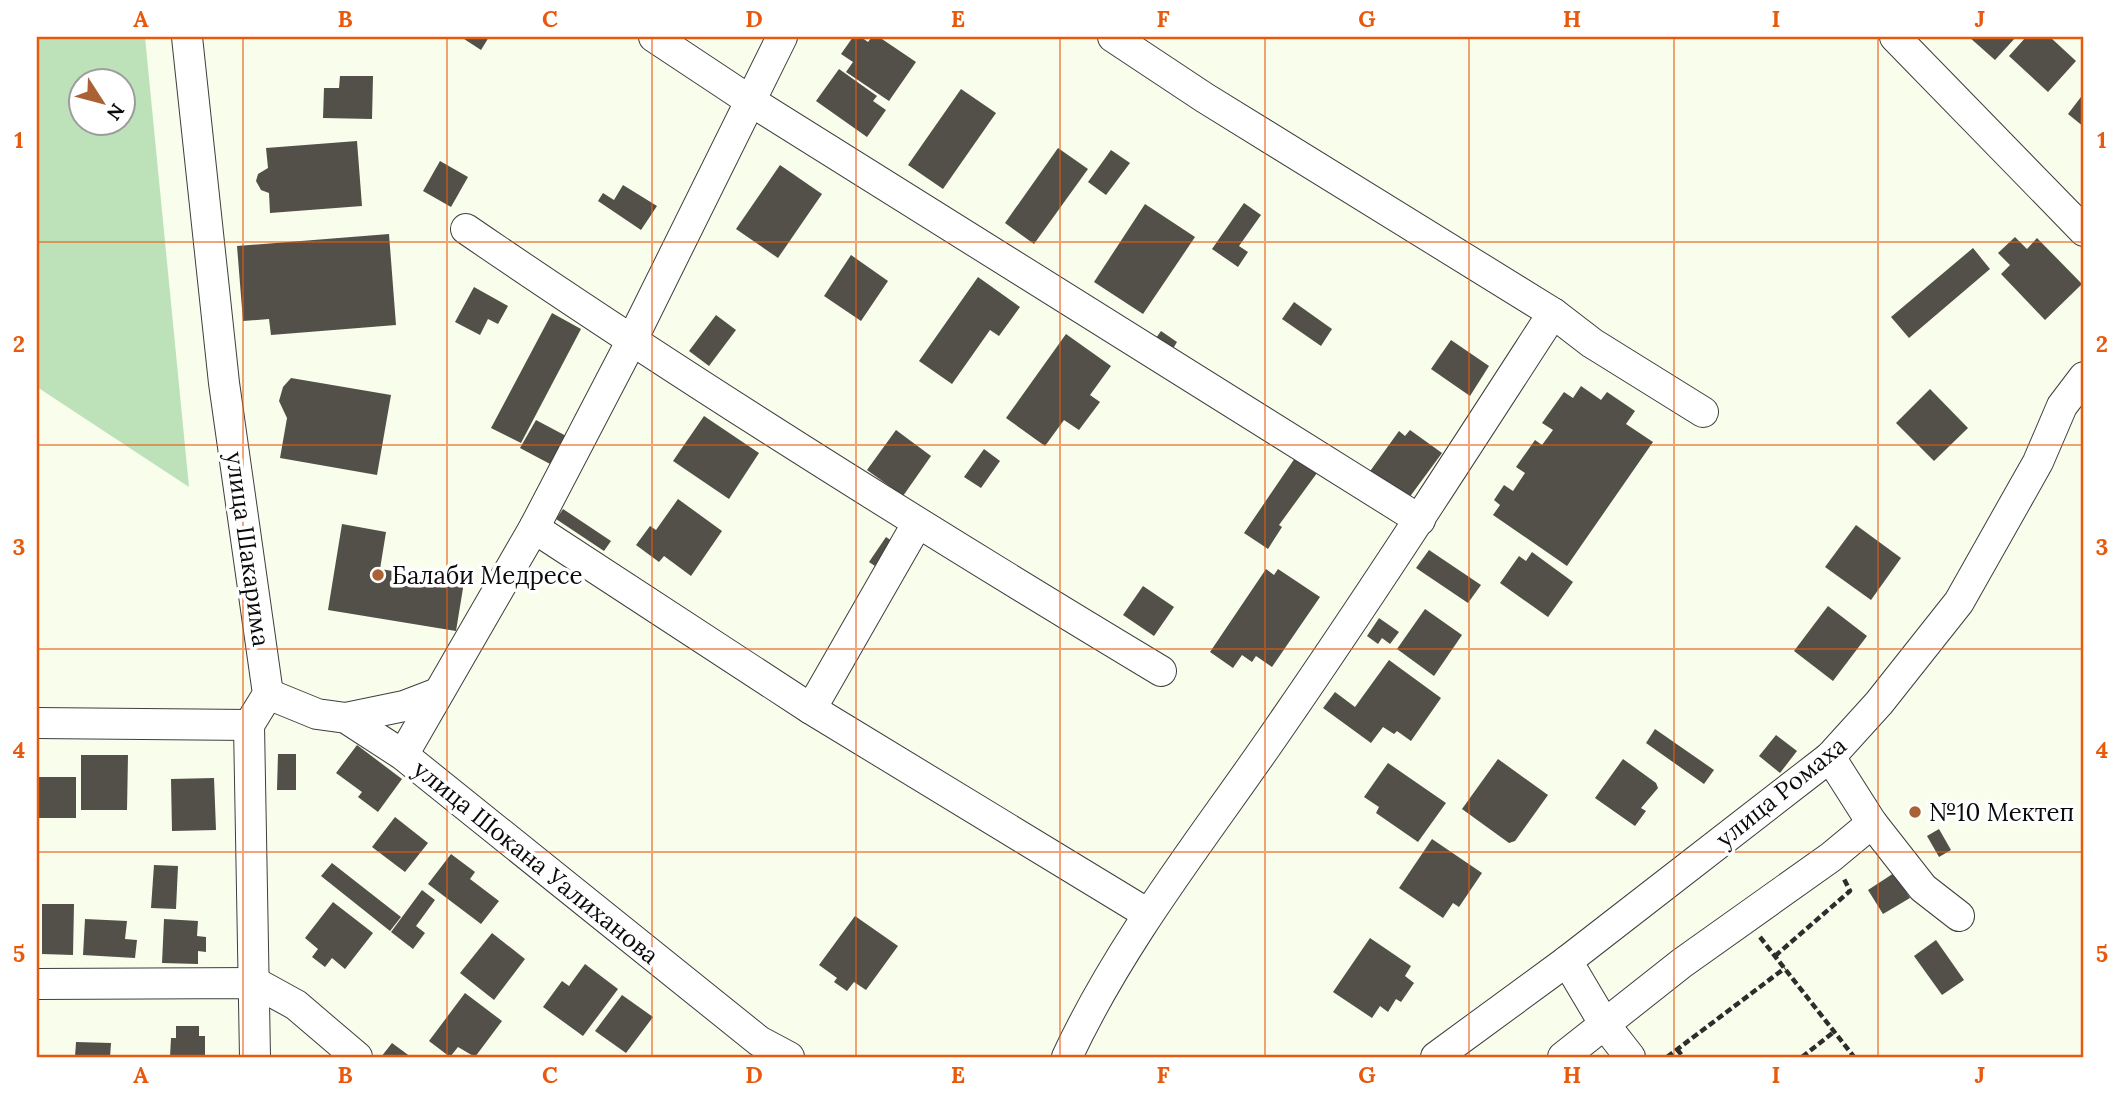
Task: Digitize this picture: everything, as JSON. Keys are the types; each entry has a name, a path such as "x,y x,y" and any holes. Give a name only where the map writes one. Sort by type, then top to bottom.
{"street":[{"name":"улица Шакарима","path":"187,37 224,383 268,694"},
{"path":"654,37 748,100 1420,520"},
{"path":"403,755 534,528 631,342 748,100 782,37"},
{"path":"1113,37 1205,98 1553,313 1592,343 1703,412"},
{"path":"1895,37 2084,231"},
{"path":"466,229 631,342 917,524 1161,671"},
{"path":"1067,1057 1087,1015 1148,914 1420,520 1553,313"},
{"name":"улица Ромаха","path":"1436,1057 1567,961 1830,757 1887,694 1959,602 2038,462 2062,406 2084,377"},
{"path":"811,709 917,524"},
{"path":"534,528 811,709 1148,914"},
{"path":"346,718 404,706 438,693"},
{"name":"улица Шокана Уалиханова","path":"268,694 317,713 346,718 403,755 759,1049 789,1057"},
{"path":"255,1057 256,984 249,725 268,694"},
{"path":"37,723 249,725"},
{"path":"1830,757 1872,823 1923,888 1959,916"},
{"path":"1563,1057 1682,963 1831,857 1872,823"},
{"path":"1567,961 1605,1025 1630,1057"},
{"path":"37,984 256,984 296,1005 357,1057"}],"path":[{"path":"1774,956 1850,891 1831,857"},
{"path":"1746,919 1854,1057"},
{"path":"1667,1057 1785,968"},
{"path":"1802,1057 1835,1031"},
{"path":"1677,1049 1683,1057"}],"green space":[{"path":"37,37 145,37 189,487 37,387"}],"building":[{"path":"461,37 489,37 481,50"},
{"path":"853,37 861,37 868,42 872,37 879,37 916,62 889,101 846,72 853,62 841,54"},
{"path":"1969,37 2016,37 1995,60"},
{"path":"2026,37 2050,37 2076,61 2048,92 2009,56"},
{"path":"839,69 877,96 873,101 886,110 867,137 816,101"},
{"path":"340,76 373,76 372,119 323,118 324,88 339,88"},
{"path":"961,89 996,113 943,189 908,165"},
{"path":"2084,93 2084,127 2068,114"},
{"path":"357,141 362,206 270,213 269,193 261,190 256,181 258,174 268,168 266,148"},
{"path":"1058,148 1088,169 1034,244 1005,223"},
{"path":"1111,150 1130,163 1106,195 1088,182"},
{"path":"440,161 468,177 451,207 423,191"},
{"path":"780,165 822,194 778,258 736,229"},
{"path":"623,185 657,206 641,230 598,201 603,193 614,200"},
{"path":"1244,203 1261,215 1239,246 1248,252 1238,267 1212,249"},
{"path":"1145,204 1195,237 1143,314 1094,282"},
{"path":"389,234 396,325 271,335 269,319 243,321 237,246"},
{"path":"2015,237 2027,249 2037,238 2082,284 2045,320 2001,274 2010,265 1998,253"},
{"path":"1973,248 1990,269 1909,338 1891,317"},
{"path":"851,255 888,281 861,321 824,296"},
{"path":"978,277 1020,307 999,336 990,330 952,384 919,361"},
{"path":"474,287 508,306 498,324 488,319 480,335 455,322"},
{"path":"1294,302 1332,329 1321,346 1282,319"},
{"path":"552,313 581,329 521,443 491,428"},
{"path":"716,315 736,330 709,366 689,351"},
{"path":"1161,331 1177,342 1168,357 1151,345"},
{"path":"1066,334 1111,366 1090,395 1100,402 1079,430 1064,420 1045,446 1006,418"},
{"path":"1451,340 1489,366 1470,396 1431,369"},
{"path":"291,378 391,395 377,475 280,458 287,418 279,401 283,387"},
{"path":"1581,386 1601,400 1607,392 1635,411 1626,424 1653,442 1567,566 1493,515 1500,505 1494,500 1504,485 1513,491 1525,473 1516,467 1535,440 1542,445 1553,430 1542,423 1564,392 1573,398"},
{"path":"1930,389 1968,428 1934,461 1896,423"},
{"path":"704,416 759,453 729,499 673,461"},
{"path":"536,420 568,437 552,465 520,448"},
{"path":"896,430 931,456 903,496 867,470"},
{"path":"1410,430 1442,453 1406,502 1368,474 1399,431 1405,436"},
{"path":"984,449 1000,461 981,488 964,477"},
{"path":"1295,458 1317,473 1279,525 1282,527 1268,549 1244,533"},
{"path":"678,499 722,531 691,576 664,556 659,562 636,545 650,526 656,530"},
{"path":"563,509 611,541 604,551 556,519"},
{"name":"Балаби Медресе","path":"342,524 386,532 380,569 464,582 456,631 328,610"},
{"path":"1856,525 1901,558 1871,600 1825,567"},
{"path":"886,537 898,545 881,570 869,562"},
{"path":"1429,550 1481,585 1468,603 1416,568"},
{"path":"1532,552 1573,582 1548,617 1500,583 1519,556 1526,561"},
{"path":"1266,569 1274,575 1278,569 1320,597 1272,667 1256,656 1252,662 1242,655 1233,668 1210,652"},
{"path":"1143,586 1174,607 1154,636 1123,615"},
{"path":"1828,606 1867,636 1833,681 1794,651"},
{"path":"1425,609 1462,635 1434,676 1397,649"},
{"path":"1379,618 1399,632 1390,644 1382,638 1378,644 1367,636"},
{"path":"1389,660 1441,698 1411,741 1397,731 1394,734 1383,727 1371,743 1323,708 1335,692 1355,707"},
{"path":"1655,729 1714,770 1704,784 1646,743"},
{"path":"1776,735 1797,751 1780,773 1759,756"},
{"path":"357,745 402,779 378,812 358,797 362,792 336,773"},
{"path":"278,754 296,754 296,790 277,790"},
{"path":"81,755 128,755 127,810 81,810"},
{"path":"1498,759 1548,795 1515,841 1509,843 1462,809"},
{"path":"1623,759 1656,783 1658,788 1641,808 1646,811 1635,826 1595,798"},
{"path":"1388,763 1446,803 1418,842 1376,813 1379,807 1364,797"},
{"path":"37,777 76,777 76,818 37,818"},
{"path":"214,778 216,830 172,831 171,779"},
{"path":"395,817 428,843 405,872 372,847"},
{"path":"1939,829 1951,850 1939,857 1927,836"},
{"path":"1432,839 1482,873 1459,907 1453,903 1443,918 1399,888"},
{"path":"451,854 475,872 470,879 499,901 481,924 428,884"},
{"path":"332,863 401,917 390,931 321,876"},
{"path":"154,865 178,866 176,909 151,908"},
{"path":"1894,873 1910,898 1883,914 1868,890"},
{"path":"422,890 435,900 416,926 425,933 413,949 391,932"},
{"path":"333,902 373,933 345,969 332,958 325,967 312,957 318,949 305,938"},
{"path":"42,904 74,904 73,955 42,954"},
{"path":"855,916 898,946 866,990 854,982 847,991 834,982 837,978 819,965"},
{"path":"85,919 127,921 125,939 137,940 135,958 83,955"},
{"path":"164,919 198,921 197,936 206,937 206,952 198,951 198,964 162,963"},
{"path":"492,933 525,959 494,1000 460,973"},
{"path":"1370,938 1411,966 1405,976 1414,983 1401,1002 1396,999 1388,1012 1380,1006 1372,1018 1333,992"},
{"path":"1936,940 1964,980 1942,995 1914,956"},
{"path":"585,964 618,989 583,1036 543,1007 562,981 569,986"},
{"path":"465,993 502,1021 475,1057 458,1047 450,1057 429,1041"},
{"path":"622,995 653,1017 626,1053 595,1031"},
{"path":"176,1026 199,1026 199,1036 205,1036 205,1057 170,1057 171,1038 176,1038"},
{"path":"76,1042 111,1043 110,1057 75,1057"},
{"path":"392,1043 411,1057 381,1057"}],"place":[{"name":"Балаби Медресе","path":"378,575"},
{"name":"№10 Мектеп","path":"1915,812"}]}
